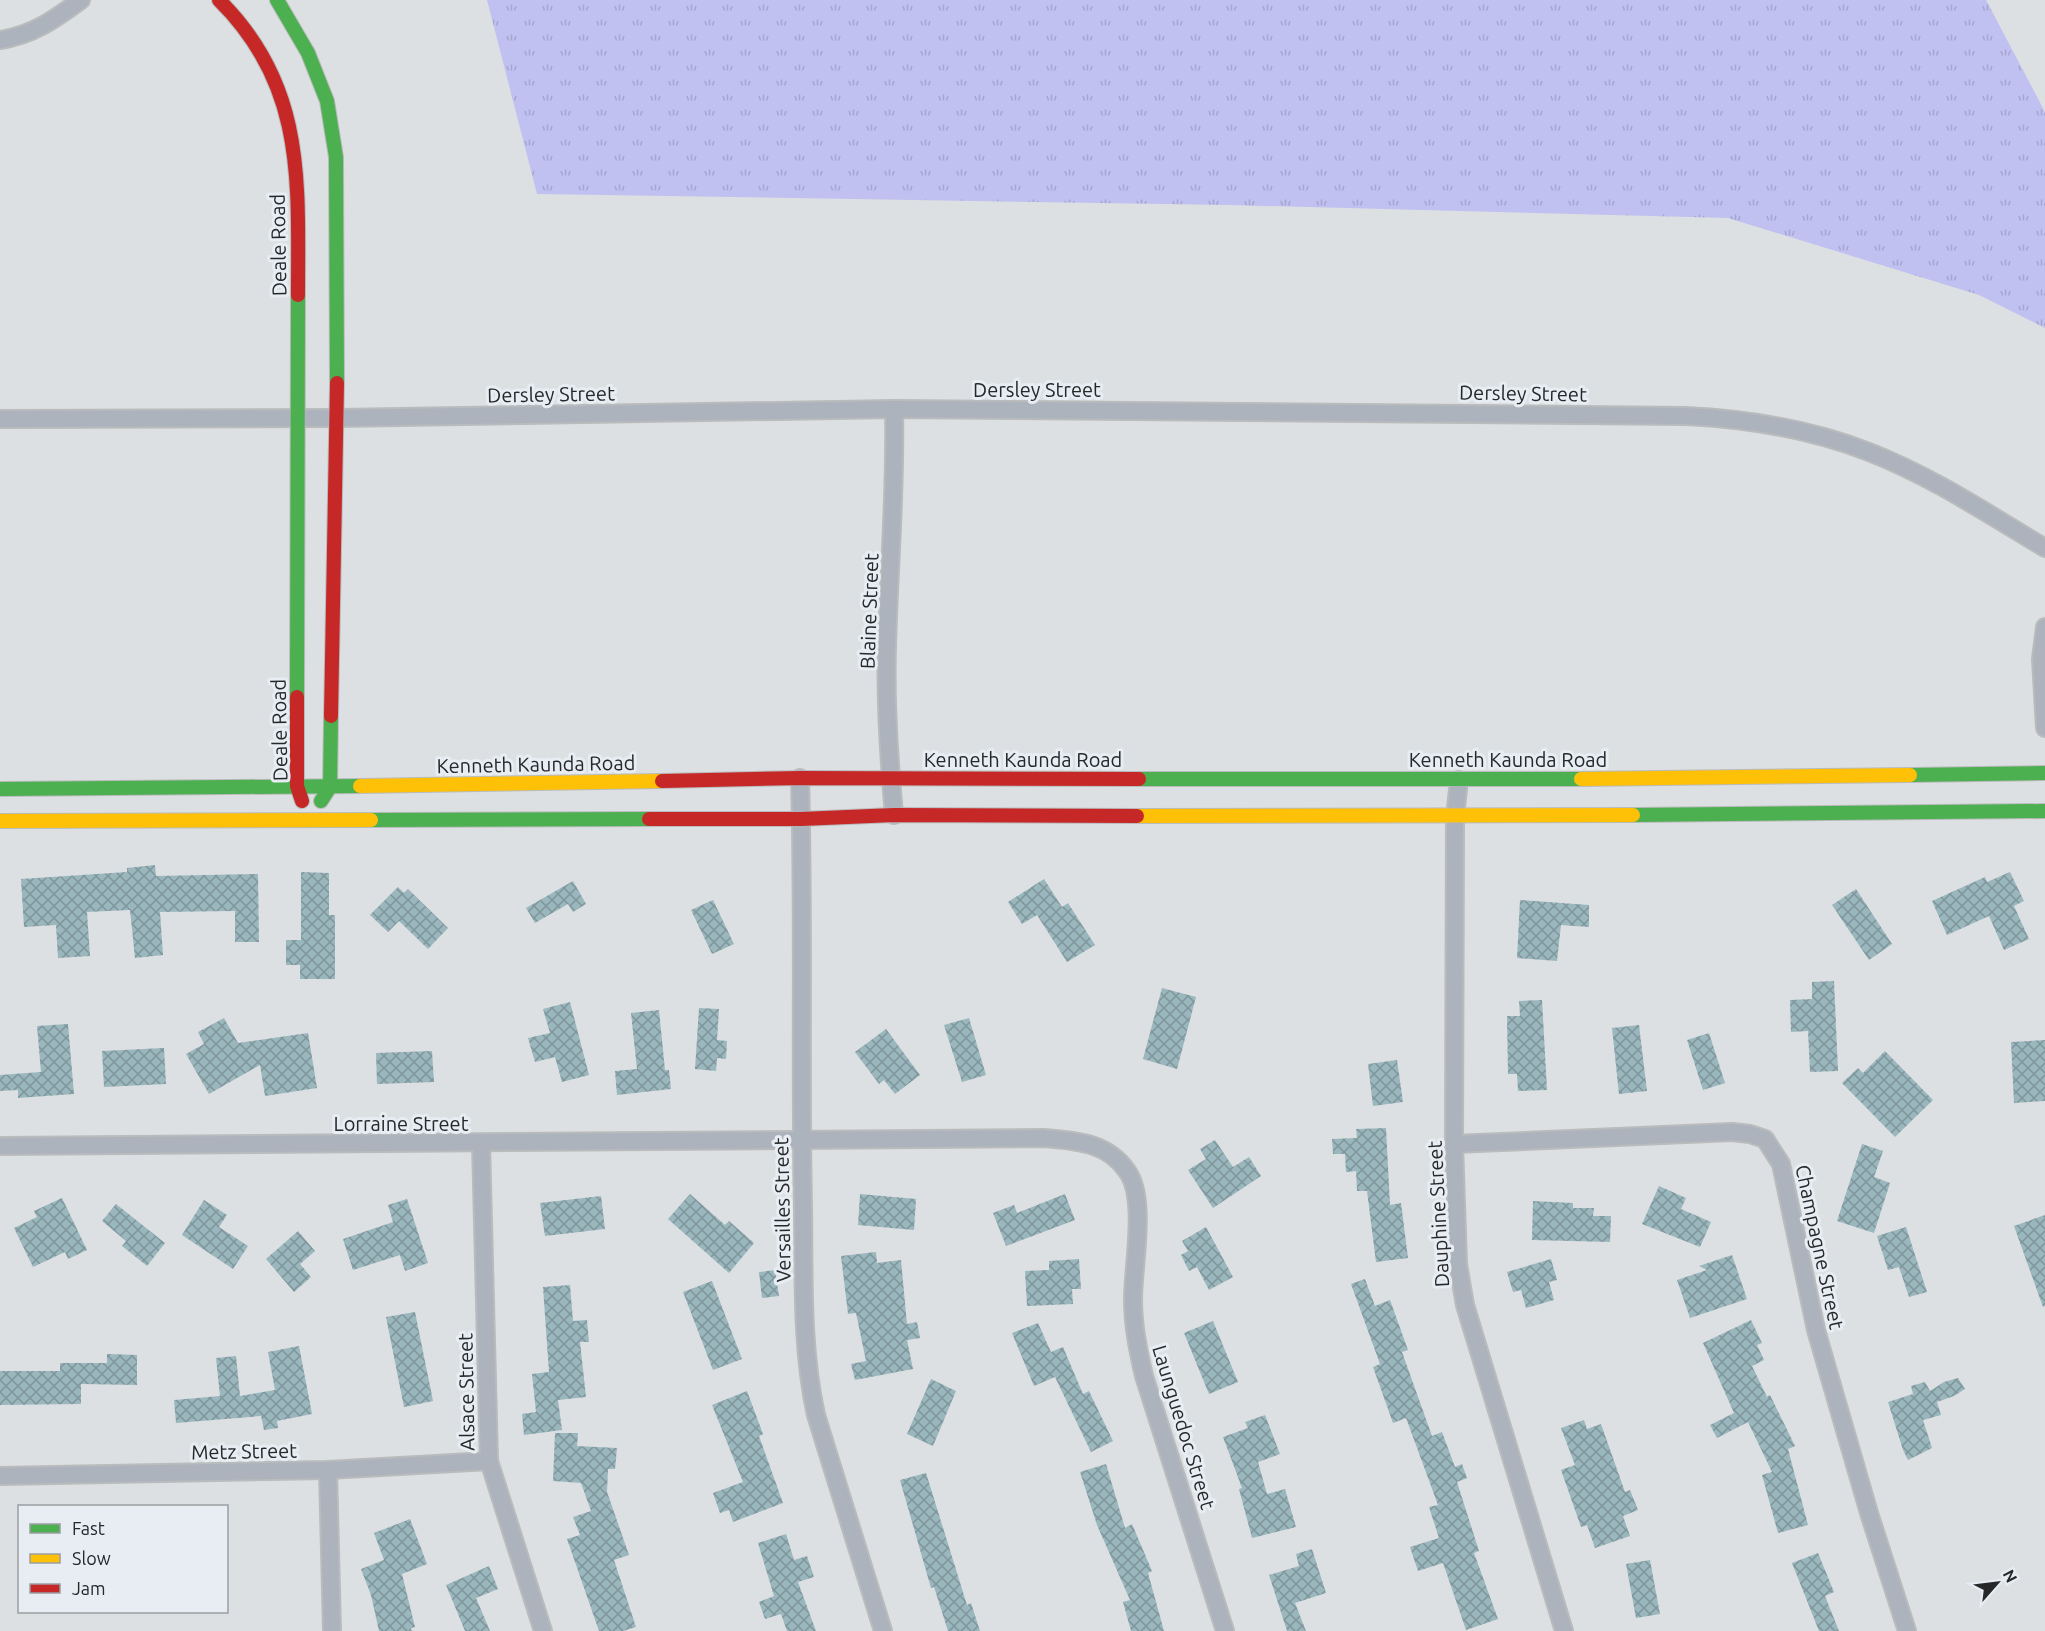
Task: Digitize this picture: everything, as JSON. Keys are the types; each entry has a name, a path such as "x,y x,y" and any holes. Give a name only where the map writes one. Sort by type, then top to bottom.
{"main road":[{"name":"Deale Road","path":"219,0 237,16 258,49 280,96 301,177 297,786 309,820"},
{"path":"277,0 308,53 327,101 336,157 331,177 337,418 330,787 309,820"},
{"name":"Kenneth Kaunda Road","path":"0,789 330,787 800,778 1459,780 2045,772"},
{"path":"0,821 801,819 894,815 1455,817 2045,811"}],"street":[{"path":"0,40 26,35 45,26 81,0"},
{"name":"Dersley Street","path":"0,419 337,418 894,409 1638,415 1731,418 1775,425 1868,452 1944,488 2045,548"},
{"name":"Blaine Street","path":"894,409 895,471 887,647 894,815"},
{"path":"2045,627 2041,659 2045,728"},
{"name":"Versailles Street","path":"800,778 801,1140 809,1382 816,1415 883,1631"},
{"name":"Dauphine Street","path":"1459,780 1455,817 1454,1144 1458,1264 1465,1305 1564,1631"},
{"name":"Champagne Street","path":"1454,1144 1732,1132 1765,1139 1781,1164 1816,1330 1869,1513 1907,1631"},
{"name":"Launguedoc Street","path":"801,1140 1044,1138 1071,1140 1099,1147 1127,1171 1135,1193 1135,1336 1144,1376 1225,1631"},
{"name":"Lorraine Street","path":"0,1146 801,1140"},
{"name":"Alsace Street","path":"481,1143 489,1461 543,1631"},
{"name":"Metz Street","path":"0,1476 328,1470 489,1461"},
{"path":"328,1470 332,1631"}],"green space":[{"path":"487,0 1986,0 2045,112 2045,328 1979,295 1728,218 1228,205 537,194"}],"building":[{"path":"155,865 156,876 258,874 259,942 235,942 235,911 160,912 163,955 135,958 130,910 87,912 90,956 58,958 56,925 24,927 21,879 127,872 127,868"},
{"path":"301,872 329,873 329,915 335,915 335,979 300,979 300,965 286,965 286,940 301,940"},
{"path":"2010,872 2024,901 2014,906 2029,939 2004,950 1989,916 1947,935 1932,901 1985,877 1987,882"},
{"path":"1044,879 1062,907 1068,903 1095,945 1067,962 1037,915 1022,924 1008,902"},
{"path":"573,881 586,904 573,912 568,904 535,923 526,908"},
{"path":"398,887 404,893 408,889 448,928 428,949 399,921 388,932 370,915"},
{"path":"1856,889 1892,944 1869,960 1832,905"},
{"path":"713,900 734,944 712,954 691,910"},
{"path":"1520,900 1589,905 1589,927 1561,925 1557,961 1517,958"},
{"path":"1834,981 1838,1071 1810,1072 1808,1031 1791,1032 1790,1000 1812,999 1812,982"},
{"path":"1162,988 1196,997 1177,1069 1143,1059"},
{"path":"1542,1000 1547,1090 1518,1091 1517,1074 1508,1074 1507,1016 1520,1016 1519,1001"},
{"path":"570,1002 589,1075 562,1082 555,1057 535,1062 528,1038 550,1033 543,1009"},
{"path":"699,1008 719,1009 717,1040 727,1041 726,1059 717,1058 716,1071 695,1069"},
{"path":"659,1010 665,1070 669,1070 671,1089 617,1095 615,1071 637,1069 631,1013"},
{"path":"224,1018 238,1043 308,1033 317,1088 265,1096 260,1065 209,1094 186,1054 204,1044 198,1032"},
{"path":"969,1018 986,1075 962,1082 944,1025"},
{"path":"68,1024 74,1094 18,1098 18,1090 0,1091 0,1075 41,1072 37,1026"},
{"path":"1639,1025 1647,1091 1619,1094 1612,1028"},
{"path":"886,1029 920,1075 895,1094 884,1080 879,1084 855,1052"},
{"path":"1709,1033 1725,1083 1703,1090 1687,1040"},
{"path":"2045,1040 2045,1101 2014,1103 2011,1042"},
{"path":"164,1048 166,1084 104,1087 102,1051"},
{"path":"432,1051 434,1082 377,1084 376,1053"},
{"path":"1885,1051 1933,1100 1895,1137 1842,1083 1858,1068 1863,1073"},
{"path":"1397,1060 1403,1102 1373,1106 1368,1064"},
{"path":"1386,1128 1390,1205 1401,1203 1408,1258 1376,1262 1367,1191 1357,1191 1356,1171 1346,1172 1345,1154 1333,1154 1332,1139 1357,1138 1356,1129"},
{"path":"1215,1140 1233,1167 1249,1157 1261,1176 1213,1208 1188,1170 1206,1159 1200,1149"},
{"path":"1862,1144 1883,1151 1874,1177 1890,1183 1874,1233 1837,1221"},
{"path":"1659,1186 1686,1198 1681,1209 1711,1222 1700,1247 1642,1224"},
{"path":"690,1194 725,1225 729,1221 754,1243 729,1273 668,1219"},
{"path":"860,1194 916,1199 914,1230 858,1225"},
{"path":"1065,1194 1075,1220 1006,1246 993,1213 1014,1205 1017,1213"},
{"path":"601,1196 605,1229 545,1236 540,1203"},
{"path":"62,1198 87,1250 68,1259 65,1252 33,1267 14,1228 37,1217 34,1211"},
{"path":"407,1199 428,1263 405,1271 400,1255 353,1270 343,1239 393,1222 388,1205"},
{"path":"204,1200 227,1215 219,1227 248,1246 233,1269 182,1235"},
{"path":"1533,1201 1573,1203 1573,1208 1594,1208 1593,1216 1611,1216 1610,1242 1532,1240"},
{"path":"116,1204 165,1243 147,1266 122,1246 126,1241 102,1221"},
{"path":"2045,1215 2045,1306 2043,1307 2014,1226"},
{"path":"1206,1227 1233,1277 1209,1290 1197,1267 1189,1271 1181,1255 1188,1251 1182,1241"},
{"path":"1906,1227 1927,1292 1909,1297 1899,1267 1888,1270 1877,1236"},
{"path":"298,1231 315,1251 300,1264 311,1277 294,1292 266,1259"},
{"path":"876,1252 877,1263 901,1260 907,1324 917,1322 920,1338 907,1340 913,1369 855,1380 851,1364 866,1361 856,1313 848,1314 841,1256"},
{"path":"1732,1255 1747,1299 1690,1318 1677,1280 1707,1270 1699,1266"},
{"path":"1079,1259 1081,1289 1072,1289 1073,1304 1027,1306 1025,1271 1049,1270 1049,1261"},
{"path":"1551,1259 1557,1280 1549,1282 1554,1300 1526,1308 1521,1290 1513,1292 1507,1272"},
{"path":"775,1270 779,1296 762,1298 759,1272"},
{"path":"1365,1279 1375,1306 1390,1300 1408,1350 1402,1352 1432,1436 1442,1432 1455,1467 1462,1464 1467,1478 1457,1482 1479,1551 1474,1553 1498,1619 1466,1630 1443,1563 1418,1571 1410,1547 1439,1538 1429,1507 1438,1505 1406,1418 1393,1423 1373,1367 1380,1364 1351,1284"},
{"path":"712,1281 742,1359 713,1370 683,1292"},
{"path":"570,1285 573,1321 587,1320 589,1342 580,1342 586,1397 558,1400 562,1430 524,1435 522,1414 536,1412 532,1374 549,1372 543,1287"},
{"path":"415,1312 433,1401 404,1407 386,1317"},
{"path":"1751,1320 1762,1343 1757,1345 1764,1360 1752,1366 1767,1397 1770,1395 1795,1446 1788,1449 1808,1525 1778,1533 1762,1475 1772,1472 1748,1422 1717,1438 1710,1425 1734,1413 1703,1343"},
{"path":"1213,1321 1238,1382 1209,1394 1184,1333"},
{"path":"1038,1323 1051,1352 1063,1347 1083,1394 1089,1391 1113,1441 1091,1452 1055,1377 1034,1386 1012,1333"},
{"path":"299,1346 312,1414 277,1421 278,1428 264,1430 261,1416 176,1423 174,1400 220,1396 216,1358 236,1356 240,1396 275,1390 268,1352"},
{"path":"107,1354 137,1355 137,1385 81,1384 81,1404 0,1405 0,1371 60,1371 60,1363 107,1363"},
{"path":"1958,1378 1965,1389 1937,1402 1941,1415 1923,1420 1932,1448 1908,1460 1888,1402 1913,1394 1911,1386 1925,1382 1930,1391 1944,1382"},
{"path":"931,1379 956,1391 933,1446 907,1434"},
{"path":"747,1391 763,1434 759,1436 783,1503 733,1522 729,1510 720,1513 713,1493 743,1482 712,1405"},
{"path":"1265,1415 1280,1454 1258,1462 1267,1494 1285,1489 1296,1527 1252,1538 1239,1489 1242,1488 1223,1437 1248,1428 1245,1422"},
{"path":"1584,1420 1587,1429 1601,1424 1625,1492 1630,1490 1638,1510 1623,1516 1630,1536 1595,1548 1587,1525 1581,1527 1561,1470 1575,1465 1561,1428"},
{"path":"555,1433 578,1433 577,1446 617,1448 615,1469 608,1469 607,1492 629,1555 614,1560 636,1627 623,1631 599,1631 567,1539 580,1535 573,1517 591,1511 581,1483 553,1481"},
{"path":"1106,1464 1125,1528 1132,1524 1152,1571 1148,1573 1164,1631 1131,1631 1123,1602 1130,1600 1097,1525 1080,1472"},
{"path":"926,1473 967,1605 971,1603 980,1631 948,1631 934,1587 931,1588 900,1480"},
{"path":"410,1519 427,1564 402,1574 415,1627 411,1628 412,1631 379,1631 371,1595 361,1569 384,1560 374,1533"},
{"path":"786,1534 794,1560 807,1556 814,1577 798,1582 816,1631 787,1631 781,1614 765,1619 759,1602 774,1596 758,1543"},
{"path":"1312,1549 1326,1593 1295,1603 1306,1631 1287,1631 1269,1575 1299,1566 1296,1554"},
{"path":"1818,1553 1834,1592 1825,1596 1839,1631 1819,1631 1792,1563"},
{"path":"1650,1560 1660,1614 1636,1618 1626,1564"},
{"path":"489,1566 498,1589 476,1598 490,1631 465,1631 446,1585"}],"traffic: fast":[{"path":"277,0 308,53 327,101 336,157 337,383"},
{"path":"297,697 298,295"},
{"path":"321,801 330,787 331,716"},
{"path":"1910,775 2045,773"},
{"path":"1139,779 1581,779"},
{"path":"0,789 360,786"},
{"path":"1633,815 2045,811"},
{"path":"371,820 649,819"}],"traffic: slow":[{"path":"1581,779 1910,775"},
{"path":"360,786 662,781"},
{"path":"1137,816 1633,815"},
{"path":"0,821 371,820"}],"traffic: jam":[{"path":"219,0 247,33 268,66 282,101 291,137 296,175 298,295"},
{"path":"331,716 337,383"},
{"path":"297,697 297,786 302,801"},
{"path":"662,781 800,778 1139,779"},
{"path":"649,819 801,819 894,815 1137,816"}]}
